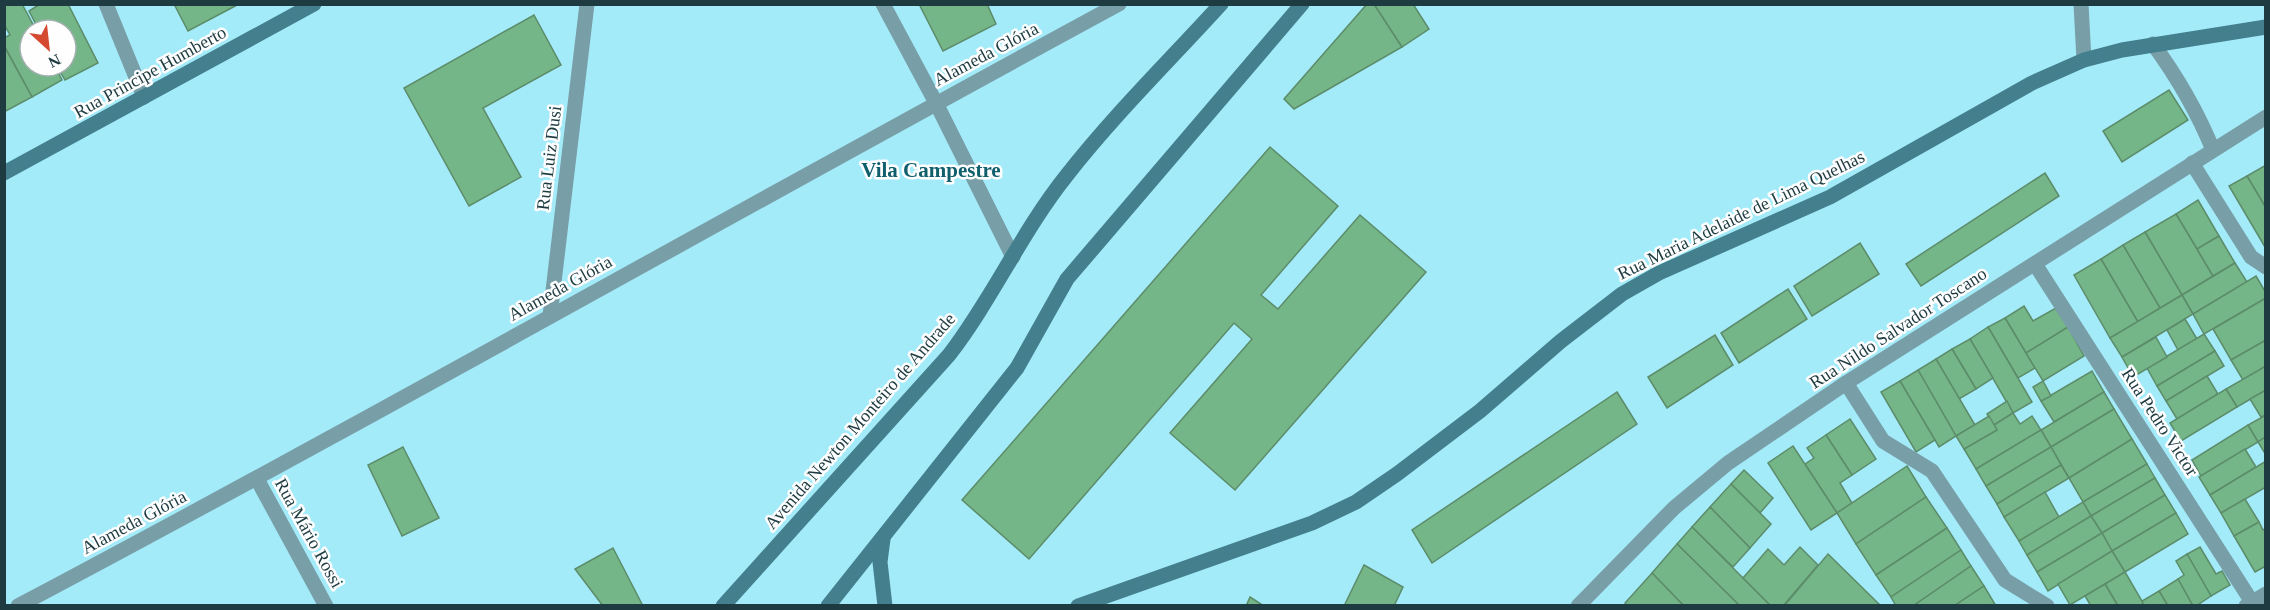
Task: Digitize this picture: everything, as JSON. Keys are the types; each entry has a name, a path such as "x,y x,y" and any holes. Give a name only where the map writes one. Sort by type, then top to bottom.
{"street":[{"path":"106,4 144,97"},
{"name":"Rua Principe Humberto","path":"4,173 314,4"},
{"name":"Rua Luiz Dusi","path":"550,316 587,4"},
{"path":"883,4 936,103 1013,257"},
{"name":"Alameda Glória","path":"18,606 257,479 1119,4"},
{"name":"Avenida Newton Monteiro de Andrade","path":"723,606 949,355 972,325 1040,212 1068,174 1221,4"},
{"path":"828,606 1017,368 1067,279 1302,4"},
{"path":"2080,4 2084,60"},
{"name":"Rua Maria Adelaide de Lima Quelhas","path":"1078,606 1312,523 1356,501 1397,474 1480,411 1561,341 1622,294 1659,273 1830,197 2032,83 2084,60 2122,50 2265,27"},
{"path":"2153,44 2192,103 2213,150"},
{"name":"Rua Nildo Salvador Toscano","path":"1578,606 1674,508 1728,463 1846,383 2265,117"},
{"path":"2192,164 2251,257 2265,267"},
{"name":"Rua Pedro Victor","path":"2035,264 2249,604"},
{"path":"1846,383 1883,441 1932,471 2005,580 2047,606"},
{"name":"Rua Mário Rossi","path":"257,479 326,606"},
{"path":"883,539 880,562 885,606"},
{"path":"2249,604 2265,594"}],"building":[{"path":"4,4 22,4 30,18 18,18 18,71 4,45 4,38 10,35 4,24"},
{"path":"40,4 68,4 75,18 33,18 29,11"},
{"path":"174,4 239,4 188,31"},
{"path":"919,4 987,4 996,24 943,51"},
{"path":"1367,4 1374,4 1402,47 1294,109 1284,99"},
{"path":"1374,4 1413,4 1429,29 1402,47"},
{"path":"534,15 561,65 483,108 521,177 469,206 404,88"},
{"path":"78,24 98,63 78,73"},
{"path":"4,46 18,72 18,78 22,78 32,97 4,112"},
{"path":"22,78 61,78 62,80 32,97"},
{"path":"2169,90 2188,120 2122,162 2103,131"},
{"path":"1270,147 1338,206 1261,295 1278,309 1360,215 1426,272 1235,490 1170,433 1252,339 1234,323 1029,559 962,500"},
{"path":"2266,165 2266,208 2247,176"},
{"path":"2045,173 2059,196 1921,286 1906,264"},
{"path":"2247,176 2266,208 2265,247 2229,186"},
{"path":"2198,200 2219,236 2197,249 2176,214"},
{"path":"2176,214 2213,276 2182,295 2145,232"},
{"path":"2145,232 2182,295 2160,308 2123,245"},
{"path":"2219,236 2235,263 2213,276 2197,249"},
{"path":"1860,243 1879,274 1812,316 1794,286"},
{"path":"2123,245 2160,308 2138,322 2101,259"},
{"path":"2101,259 2138,322 2110,338 2074,275"},
{"path":"2235,263 2247,282 2193,314 2182,295"},
{"path":"2256,276 2266,293 2266,298 2204,334 2193,314"},
{"path":"1788,289 1807,319 1739,363 1721,333"},
{"path":"2182,295 2193,314 2122,357 2110,338"},
{"path":"2266,298 2266,340 2231,360 2213,329"},
{"path":"2024,306 2033,321 2056,308 2068,327 2026,353 2005,318"},
{"path":"2005,318 2035,368 2018,378 1988,327"},
{"path":"2185,319 2197,339 2178,350 2167,330"},
{"path":"1988,327 2032,402 2013,413 1970,339"},
{"path":"2068,327 2084,356 2043,381 2026,353"},
{"path":"2204,334 2215,351 2157,386 2147,368"},
{"path":"1715,335 1733,365 1667,408 1648,377"},
{"path":"2156,337 2167,357 2133,377 2122,357"},
{"path":"1970,339 1993,378 1976,389 1952,349"},
{"path":"2266,340 2266,366 2243,380 2231,360"},
{"path":"1952,349 1976,389 1959,399 1936,359"},
{"path":"2215,351 2224,366 2166,401 2157,386"},
{"path":"1936,359 1975,425 1956,436 1918,370"},
{"path":"2266,366 2266,390 2237,407 2226,389"},
{"path":"1918,370 1956,436 1939,447 1900,381"},
{"path":"2092,371 2104,392 2054,422 2041,401"},
{"path":"2207,376 2218,394 2177,419 2166,401"},
{"path":"1900,381 1935,440 1916,452 1881,392"},
{"path":"2043,381 2051,396 2041,401 2033,387"},
{"path":"2226,389 2237,407 2181,441 2170,423"},
{"path":"2266,390 2266,415 2261,417 2250,399"},
{"path":"1617,392 1637,424 1432,563 1412,530"},
{"path":"2104,392 2114,409 2051,447 2041,430"},
{"path":"2007,401 2013,413 1994,425 1987,414"},
{"path":"2114,409 2132,439 2069,478 2051,447"},
{"path":"2013,413 2020,424 2032,416 2041,430 1976,469 1964,449 1997,430 1994,425"},
{"path":"2266,415 2266,437 2258,442 2248,425"},
{"path":"1989,416 1997,430 1964,449 1956,436"},
{"path":"1850,419 1876,459 1852,475 1826,435"},
{"path":"2248,425 2258,442 2201,476 2192,460"},
{"path":"2041,430 2051,447 1986,486 1976,469"},
{"path":"1826,435 1852,475 1840,483 1852,503 1837,513 1805,464 1814,458 1807,448"},
{"path":"2132,439 2147,464 2083,502 2069,478"},
{"path":"2266,439 2266,455 2258,442"},
{"path":"1793,446 1837,513 1811,530 1768,463"},
{"path":"403,447 439,518 402,536 368,465"},
{"path":"2051,447 2061,465 1997,504 1986,486"},
{"path":"2245,449 2256,467 2210,495 2199,477"},
{"path":"2266,461 2266,487 2221,513 2210,495"},
{"path":"2147,464 2155,478 2091,516 2083,502"},
{"path":"2061,465 2069,478 2004,517 1997,504"},
{"path":"1907,466 1926,497 1856,544 1837,513"},
{"path":"1744,470 1773,498 1760,513 1731,484"},
{"path":"2155,478 2165,495 2102,533 2091,516"},
{"path":"1731,484 1771,524 1750,548 1710,507"},
{"path":"2045,492 2059,517 2019,541 2004,517"},
{"path":"2165,495 2176,513 2112,551 2102,533"},
{"path":"1926,497 1947,528 1876,575 1856,544"},
{"path":"2245,499 2259,522 2234,536 2221,513"},
{"path":"2083,502 2091,516 2027,555 2019,541"},
{"path":"1710,507 1750,548 1733,567 1692,527"},
{"path":"2176,513 2188,534 2125,572 2112,551"},
{"path":"2091,516 2102,533 2037,572 2027,555"},
{"path":"2259,522 2263,530 2266,528 2266,566 2255,572 2234,536"},
{"path":"1692,527 1771,606 1740,606 1677,544"},
{"path":"1947,528 1961,550 1891,597 1876,575"},
{"path":"2102,533 2112,551 2048,591 2037,572"},
{"path":"1677,544 1740,606 1684,606 1652,573"},
{"path":"1800,547 1818,565 1783,606 1771,606 1743,578 1768,549 1784,565"},
{"path":"2200,547 2216,574 2222,571 2230,585 2211,596 2187,554"},
{"path":"613,548 643,606 603,606 575,569"},
{"path":"1961,550 1971,566 1913,606 1896,606 1891,597"},
{"path":"2112,551 2125,572 2070,605 2058,584"},
{"path":"1828,554 1881,606 1784,606"},
{"path":"2187,554 2211,596 2196,606 2193,606 2178,579 2184,575 2176,561"},
{"path":"1364,565 1403,587 1394,606 1344,606"},
{"path":"1971,566 1984,586 1954,606 1913,606"},
{"path":"2125,572 2144,606 2118,606 2105,584"},
{"path":"1652,573 1684,606 1627,606 1625,603"},
{"path":"2178,579 2193,606 2168,606 2159,591"},
{"path":"2105,584 2118,606 2091,606 2085,596"},
{"path":"1984,586 1996,606 1954,606"},
{"path":"2159,591 2168,606 2144,606 2142,601"},
{"path":"1250,597 1264,606 1246,606"}],"district":[{"name":"Vila Campestre","path":"931,170"}]}
